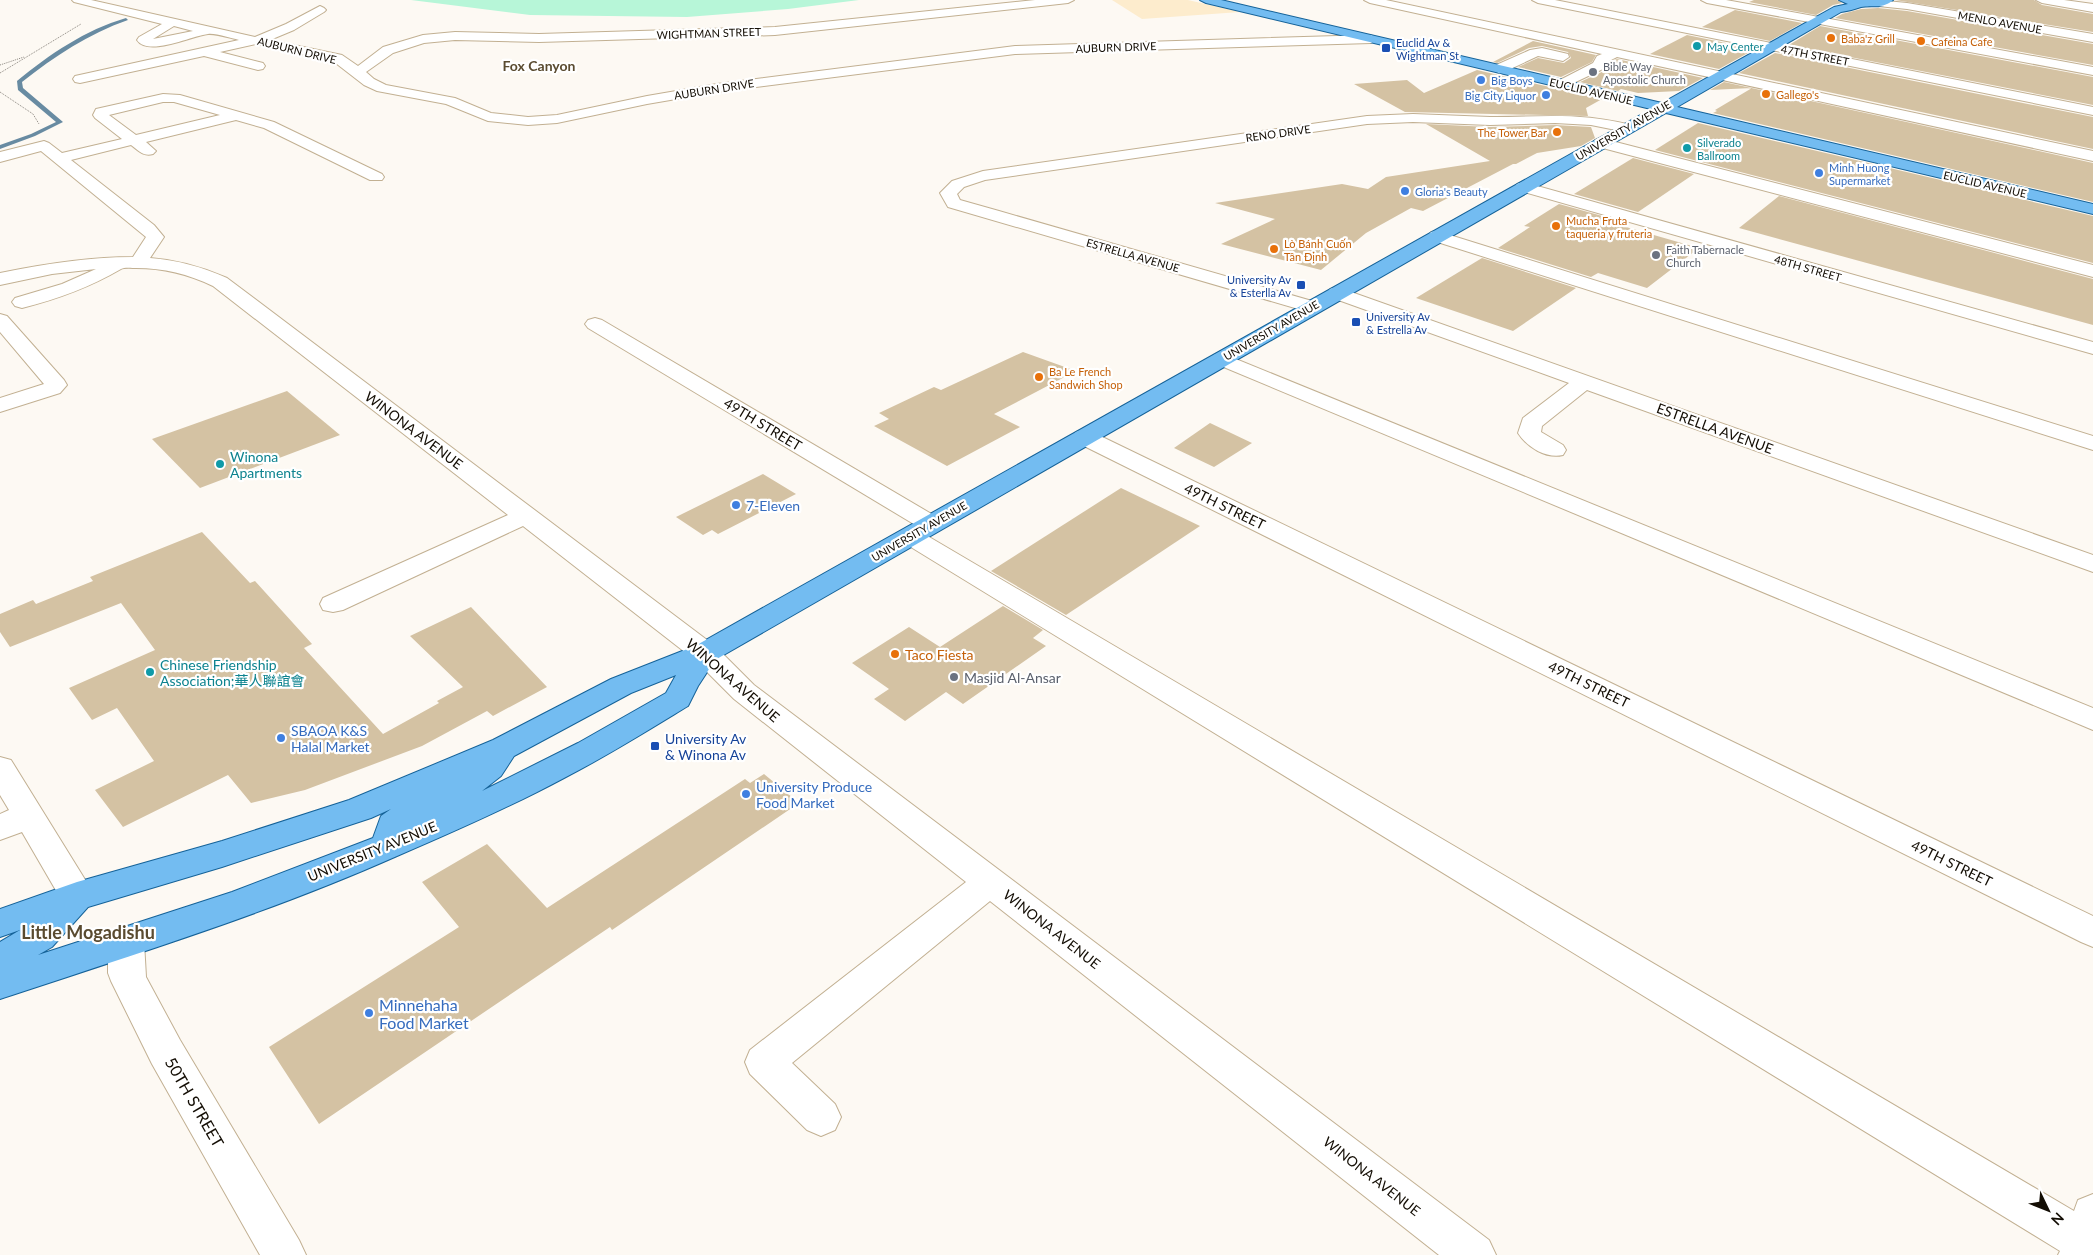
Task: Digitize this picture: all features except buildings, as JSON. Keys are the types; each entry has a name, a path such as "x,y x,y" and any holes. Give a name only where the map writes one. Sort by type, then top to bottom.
{"main road":[{"name":"EUCLID AVENUE","path":"1206,0 2093,209"},
{"name":"UNIVERSITY AVENUE","path":"0,923 77,896 222,854 360,809 504,748 622,686 705,653 1600,142 1818,21 1841,3 1852,7 1862,3 1885,1"},
{"name":"UNIVERSITY AVENUE","path":"0,983 126,942 301,880 387,847 467,812 576,758 678,700 684,685 705,653"},
{"path":"387,847 393,825 410,812 468,785 490,768 504,748"},
{"path":"0,960 39,937 77,896"}],"street":[{"name":"WIGHTMAN STREET","path":"358,72 388,50 423,39 455,36 539,38 775,31 1068,0"},
{"path":"1370,0 2093,156"},
{"name":"47TH STREET","path":"1538,0 2093,111"},
{"path":"1707,0 2093,71"},
{"path":"2042,0 2093,8"},
{"name":"MENLO AVENUE","path":"1885,1 2093,38"},
{"name":"AUBURN DRIVE","path":"92,3 337,58 369,82 382,88 450,101 488,117 528,122 557,119 647,100 717,88 1015,50 1371,39"},
{"path":"81,24 92,3"},
{"path":"80,79 258,40 290,27 320,10"},
{"path":"1752,20 1769,12"},
{"path":"173,22 143,40 144,43 156,43 211,30"},
{"path":"1720,36 1736,28"},
{"path":"1930,53 1943,43"},
{"path":"205,52 258,66"},
{"path":"1499,69 1535,53 1542,52 1563,57"},
{"path":"1563,84 1598,66 1602,59 1614,53"},
{"path":"167,72 195,65 180,58"},
{"path":"148,151 100,115 101,112 169,98 238,115 269,125 376,176"},
{"path":"60,158 238,115"},
{"name":"RENO DRIVE","path":"954,203 948,193 952,188 965,181 983,176 1367,120 1413,118 1490,121 1555,118 1590,121 1626,128"},
{"path":"1600,142 2093,271"},
{"path":"0,157 44,146 156,237 130,263 90,281 22,302"},
{"name":"48TH STREET","path":"1523,187 2093,348"},
{"name":"ESTRELLA AVENUE","path":"954,203 1312,306"},
{"path":"1436,236 2093,443"},
{"path":"0,279 72,266 130,263"},
{"name":"WINONA AVENUE","path":"130,263 185,268 220,282 705,653 744,692 1474,1255"},
{"name":"ESTRELLA AVENUE","path":"1337,293 2093,564"},
{"path":"0,320 56,385 0,406"},
{"name":"49TH STREET","path":"595,324 921,530 2086,1237"},
{"path":"1221,359 2093,720"},
{"path":"1555,450 1536,440 1529,433 1530,423 1585,381"},
{"name":"49TH STREET","path":"1084,437 2093,932"},
{"path":"333,604 526,516"},
{"path":"0,768 14,821 77,896"},
{"path":"821,1118 764,1062 990,882"},
{"name":"50TH STREET","path":"126,942 126,972 129,981 166,1052 284,1255"}],"path":[{"path":"0,73 81,24"},
{"path":"0,65 32,54"},
{"path":"0,92 33,114 39,124 52,136 44,146"}],"shaded area":[{"path":"1112,0 1188,0 1240,12 1142,19"}],"green space":[{"path":"411,0 859,0 788,9 687,17 530,15"}],"waterway":[{"path":"0,147 33,135 60,122 20,89 19,82 69,45 111,24 126,19"}],"place":[{"name":"Baba'z Grill","path":"1831,38"},
{"name":"Cafeina Cafe","path":"1921,41"},
{"name":"May Center","path":"1697,46"},
{"name":"Euclid Av & Wightman St","path":"1386,48"},
{"name":"Bible Way Apostolic Church","path":"1593,72"},
{"name":"Big Boys","path":"1481,80"},
{"name":"Gallego's","path":"1766,94"},
{"name":"Big City Liquor","path":"1546,95"},
{"name":"The Tower Bar","path":"1557,132"},
{"name":"Silverado Ballroom","path":"1687,148"},
{"name":"Minh Huong Supermarket","path":"1819,173"},
{"name":"Gloria's Beauty","path":"1405,191"},
{"name":"Mucha Fruta taqueria y fruteria","path":"1556,226"},
{"name":"Lò Bánh Cuốn Tân Định","path":"1274,249"},
{"name":"Faith Tabernacle Church","path":"1656,255"},
{"name":"University Av & Esterlla Av","path":"1301,285"},
{"name":"University Av & Estrella Av","path":"1356,322"},
{"name":"Ba Le French Sandwich Shop","path":"1039,377"},
{"name":"Winona Apartments","path":"220,464"},
{"name":"7-Eleven","path":"736,505"},
{"name":"Taco Fiesta","path":"895,654"},
{"name":"Chinese Friendship Association;華人聯誼會","path":"150,672"},
{"name":"Masjid Al-Ansar","path":"954,677"},
{"name":"SBAOA K&S Halal Market","path":"281,738"},
{"name":"University Av & Winona Av","path":"655,746"},
{"name":"University Produce Food Market","path":"746,794"},
{"name":"Minnehaha Food Market","path":"369,1013"}],"district":[{"name":"Fox Canyon","path":"539,65"},
{"name":"Little Mogadishu","path":"88,932"}]}
